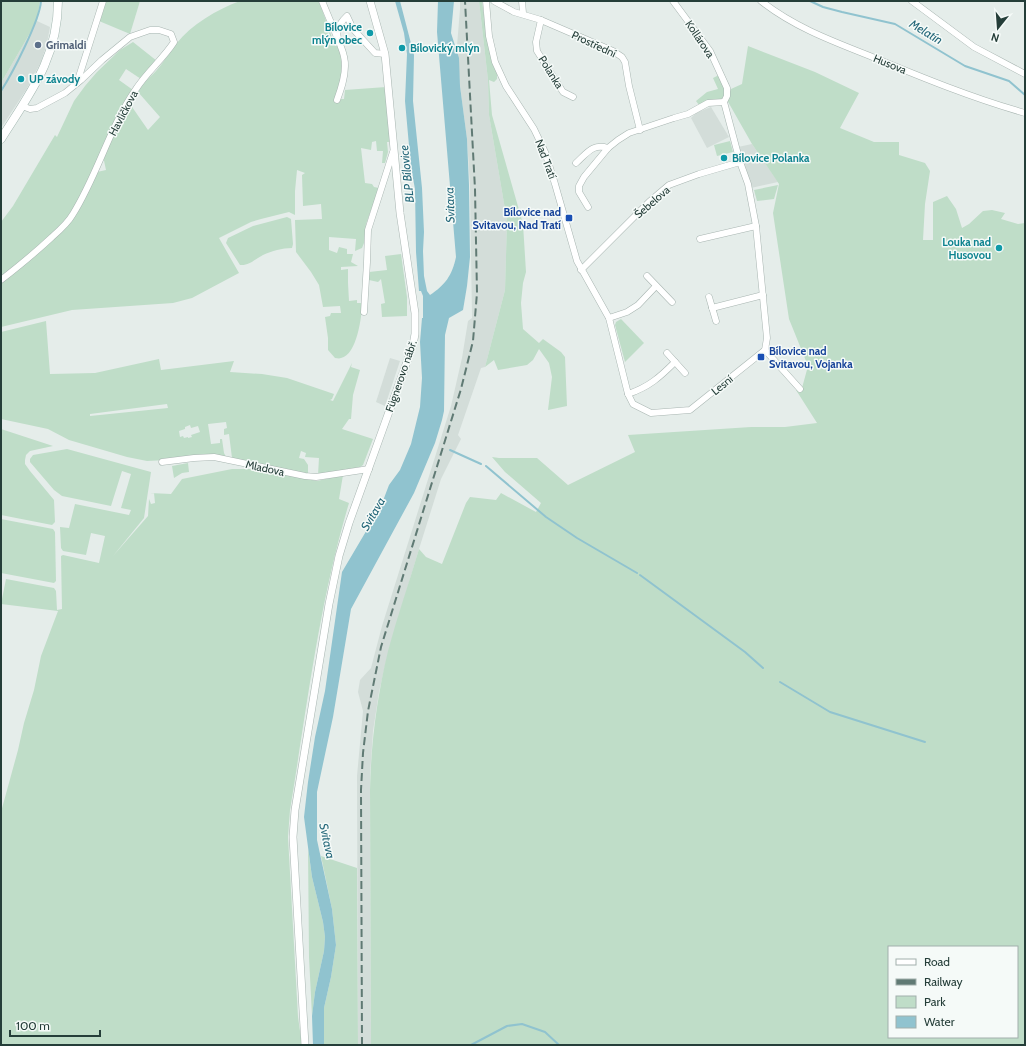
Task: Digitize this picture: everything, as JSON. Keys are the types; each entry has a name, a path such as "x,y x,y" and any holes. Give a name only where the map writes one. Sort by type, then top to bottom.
{"main road":[{"path":"1,139 36,85 52,48 58,13 58,1"}],"street":[{"path":"77,83 103,1"},
{"path":"322,1 337,37 346,64 343,85 337,100"},
{"name":"Fügnerovo nábř.","path":"305,1045 294,830 295,810 328,604 336,569 349,523 415,334 414,310 393,152 385,54 370,1"},
{"name":"Nad Tratí","path":"486,1 489,36 495,62 506,86 534,129 545,152 577,261 609,318 628,394"},
{"path":"494,1 514,12 541,20"},
{"path":"522,1 522,14"},
{"name":"Kollárova","path":"673,1 710,50 727,88 727,96 724,102"},
{"name":"Husova","path":"762,1 790,21 827,39 906,72 998,105 1025,112"},
{"path":"912,1 974,47 1025,74"},
{"path":"337,37 340,23 347,16 353,29 375,53 385,54"},
{"name":"Polanka","path":"541,20 536,42 538,51 563,92 573,97"},
{"name":"Prostřední","path":"541,20 613,51 622,57 626,62 629,86 640,130"},
{"name":"Havlíčkova","path":"1,280 63,227 73,215 94,175 113,129 136,88 174,42 171,34 159,30 150,30 130,37 65,93 42,107 33,109 22,106"},
{"path":"588,207 580,195 579,186 584,177 608,148 629,133 688,114 708,103 724,102 740,162 748,184 756,226 767,338 765,350 800,389"},
{"path":"576,163 594,147 602,146 608,148"},
{"name":"Fügnerovo nábř.","path":"364,312 368,230 393,152"},
{"name":"Šebelova","path":"581,270 649,202 669,185 699,174 740,162"},
{"path":"700,239 756,226"},
{"path":"647,276 672,302"},
{"path":"609,318 627,312 638,305 656,286"},
{"path":"712,308 763,295"},
{"path":"709,297 716,321"},
{"name":"Lesní","path":"628,394 633,404 651,413 690,410 765,350"},
{"path":"667,353 685,372"},
{"path":"628,394 642,390 658,379 675,362"},
{"name":"Mladova","path":"162,462 214,457 298,475 316,477 369,469"}],"shaded area":[{"path":"460,1 479,1 488,80 489,115 507,221 505,290 485,367 481,368 458,435 461,439 441,479 419,549 389,649 379,692 373,731 370,776 371,1045 358,1045 357,776 363,711 358,692 360,680 371,668 382,626 451,406 462,358 468,321 472,318 470,186 467,139 460,86 457,46"},
{"path":"37,21 50,27 41,62 26,90 1,128 1,83"},
{"path":"711,107 729,137 707,148 691,118 696,113"},
{"path":"752,144 778,182 751,188 738,147"},
{"path":"390,358 400,361 385,406 376,402"}],"green space":[{"path":"1,1 40,1 37,21 1,83"},
{"path":"104,1 140,1 130,34 99,21"},
{"path":"240,1 319,1 335,46 338,46 340,53 341,74 336,102 339,103 341,99 344,99 345,90 386,87 390,142 387,142 388,152 385,163 382,163 383,151 377,151 376,141 372,142 371,150 361,148 365,183 372,184 374,187 379,188 366,224 364,243 362,248 355,251 356,239 329,237 329,250 337,253 339,247 347,249 347,254 353,254 351,262 358,266 341,267 341,270 348,269 349,301 357,300 357,303 362,303 358,334 351,350 341,358 335,358 328,350 325,317 330,316 331,313 341,313 340,306 323,307 319,285 296,252 295,220 322,219 321,204 303,206 302,175 305,173 297,170 295,215 289,212 251,222 219,238 239,273 192,298 173,303 72,310 1,327 1,283 56,236 97,172 106,170 103,156 111,137 130,104 148,130 160,117 138,92 141,86 156,71 176,44 189,30 213,13"},
{"path":"479,1 482,1 489,49 497,74 497,79 494,82 489,80 492,115 523,224 526,272 523,283 521,303 523,329 539,343 543,339 561,352 565,357 567,406 548,410 552,377 549,363 539,349 533,360 527,365 498,370 494,360 485,367 505,290 507,221 489,115 488,80"},
{"path":"133,42 157,61 141,79 126,69 119,80 133,90 72,215 61,227 1,278 1,222 13,206 55,135 57,137 74,101 85,86 120,50"},
{"path":"748,46 815,72 859,93 840,128 874,142 899,142 899,155 925,163 930,171 925,204 923,240 933,240 933,202 947,196 956,209 962,228 969,224 983,211 992,210 1005,213 1001,219 1018,224 1025,223 1025,1045 371,1045 370,790 373,737 388,651 419,549 426,557 442,564 466,503 470,497 496,500 501,493 536,512 541,503 505,472 492,457 537,458 568,485 635,452 628,435 751,427 785,427 817,423 796,390 802,388 808,366 789,319 773,213 779,184 752,144 727,100 731,89 742,84"},
{"path":"719,75 725,89 724,98 699,105 696,101 707,92 718,89 713,78"},
{"path":"730,141 733,152 717,156 714,145"},
{"path":"778,185 774,199 757,201 754,190"},
{"path":"287,217 291,219 292,248 273,251 249,263 240,265 226,243 228,238 253,226"},
{"path":"401,254 407,297 407,316 382,317 381,304 385,303 381,279 378,282 369,280 369,272 387,270 385,256"},
{"path":"621,319 644,343 625,362 615,325 616,322"},
{"path":"46,321 50,374 95,373 159,359 161,370 234,361 230,372 262,374 287,378 334,394 330,400 333,401 352,363 351,367 360,370 353,395 351,419 349,419 342,429 373,439 363,465 360,467 318,475 319,458 305,457 306,453 301,451 299,458 304,459 308,465 308,474 232,458 229,434 224,435 224,429 227,428 226,422 208,424 211,444 220,443 220,439 222,439 226,457 147,461 127,457 69,440 48,429 1,419 1,332","holes":["167,404 168,408 90,416 90,414","190,425 191,428 198,426 200,432 191,435 192,437 180,437 179,431"]},
{"path":"1,429 53,446 30,451 26,455 25,460 25,464 30,471 54,500 55,522 52,525 1,515"},
{"path":"67,449 151,472 144,518 113,556 148,516 149,499 151,504 155,503 154,493 171,494 182,479 232,469 259,469 317,481 343,475 339,499 349,503 330,579 315,655 290,810 288,837 298,1017 302,1045 1,1045 1,812 34,690 41,656 58,611 1,604 6,579 54,588 56,591 57,610 62,609 61,556 63,555 99,563 105,536 91,533 86,555 63,551 61,548 60,527 69,528 75,504 129,515 131,510 121,508 131,474 122,471 111,506 62,496 54,490 30,462 33,455"},
{"path":"188,463 189,472 182,473 174,478 172,466"},
{"path":"1,519 53,529 55,532 56,581 54,583 1,573"},
{"path":"308,848 312,877 323,922 325,937 324,951 315,992 312,1016 309,957"},
{"path":"321,856 357,868 358,1045 324,1045 324,1008 336,945 332,909"}],"water":[{"path":"395,1 400,1 414,55 413,101 422,188 424,276 427,291 430,295 444,284 450,275 456,257 437,32 438,1 454,1 451,33 459,58 460,86 467,139 470,257 463,310 449,318 445,335 444,411 435,443 414,493 351,609 333,717 317,792 317,840 332,909 336,945 324,1008 324,1045 313,1045 312,1016 315,992 324,951 325,937 323,922 312,877 304,817 315,737 325,691 342,572 381,506 389,485 400,470 411,444 420,407 422,378 420,342 423,318 423,296 421,291 419,291 416,252 415,189 411,168 405,101 407,54 404,33"}],"waterway":[{"path":"1,91 31,33 41,1"},
{"name":"Melatín","path":"810,1 823,7 895,24 965,66 1009,81 1025,95"},
{"path":"450,450 481,464"},
{"path":"486,466 546,517 577,538 637,573"},
{"path":"640,575 745,652 763,668"},
{"path":"780,682 830,712 925,742"},
{"path":"471,1045 507,1026 522,1024 545,1032 559,1045"}],"railway":[{"path":"362,1045 361,790 363,753 368,711 381,647 461,389 473,341 477,293 475,189 465,1"}],"place":[{"name":"Bílovice mlýn obec","path":"370,33"},
{"name":"Grimaldi","path":"38,45"},
{"name":"Bílovický mlýn","path":"402,48"},
{"name":"UP závody","path":"21,79"},
{"name":"Bílovice Polanka","path":"724,158"},
{"name":"Bílovice nad Svitavou, Nad Tratí","path":"569,218"},
{"name":"Louka nad Husovou","path":"999,248"},
{"name":"Bílovice nad Svitavou, Vojanka","path":"761,357"}],"water label":[{"name":"BLP Bílovice","path":"407,174"},
{"name":"Svitava","path":"450,205"},
{"name":"Svitava","path":"373,514"},
{"name":"Svitava","path":"327,841"}]}
